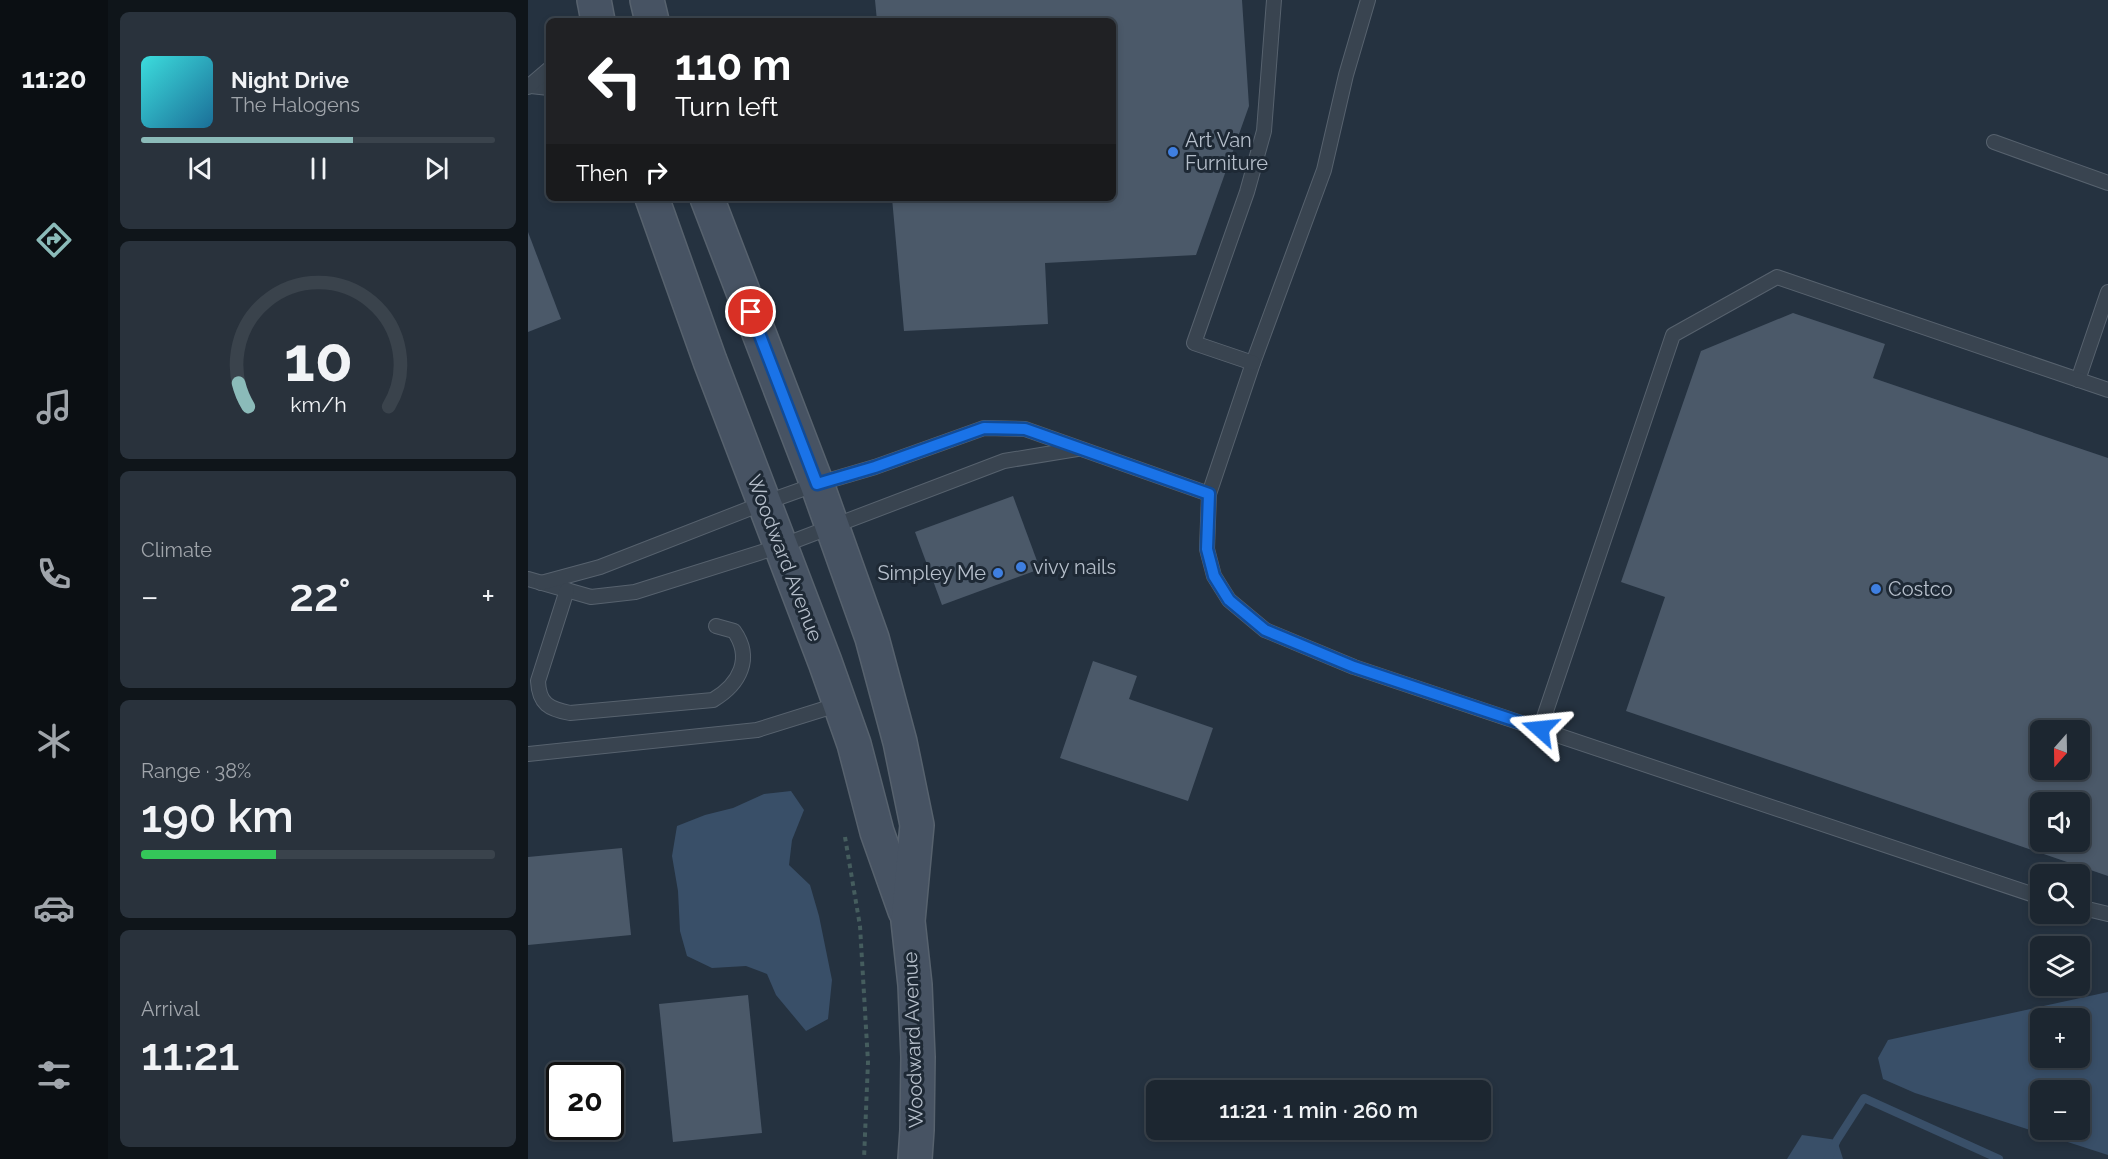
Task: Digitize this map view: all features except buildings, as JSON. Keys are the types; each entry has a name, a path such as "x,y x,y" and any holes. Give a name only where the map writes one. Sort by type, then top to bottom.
{"main road":[{"path":"647,0 651,18"},
{"name":"Woodward Avenue","path":"653,201 840,704 854,744 878,832 908,921"},
{"name":"Woodward Avenue","path":"708,201 817,484 872,638 900,742 917,825 908,921 915,986 918,1057 915,1159"}],"lane":[{"path":"1253,363 1194,343 1247,192 1264,131 1274,0"},
{"path":"1368,0 1346,75 1324,170 1253,363 1209,494 1207,549 1214,576 1229,600 1265,630 1354,667 2030,894"},
{"path":"529,86 546,72"},
{"path":"529,86 546,88"},
{"path":"1994,142 2108,183"},
{"path":"1540,729 1673,335 1777,277 2108,390"},
{"path":"2078,380 2108,292"},
{"path":"534,581 600,567 764,503 984,428 1025,429 1209,494"},
{"path":"534,581 591,597 635,592 781,546 1004,461 1082,448"},
{"path":"567,590 538,681 539,695 547,705 558,711 570,713 713,700 728,692 744,660 741,641 734,631 716,626"},
{"path":"528,754 757,730 840,704"},
{"path":"2090,910 2108,915"}],"path":[{"path":"844,835 860,926 867,1051 864,1159"}],"water":[{"path":"791,791 804,810 792,840 789,865 810,885 832,980 828,1019 806,1031 776,995 767,974 746,966 712,968 687,956 680,931 678,891 672,856 677,826 705,815 733,808 764,794"},
{"path":"2108,992 2108,1155 2061,1140 2090,1140 2090,1080 2030,1080 2030,1130 1915,1093 1883,1079 1878,1058 1888,1040 2030,1009 2030,1068 2090,1068 2090,1008 2035,1008"},
{"path":"1802,1135 1837,1140 1843,1159 1787,1159"}],"waterway":[{"path":"1828,1159 1837,1140 1864,1098 1999,1159"}],"place":[{"name":"Art Van Furniture","path":"1173,152"},
{"name":"vivy nails","path":"1021,567"},
{"name":"Simpley Me","path":"998,573"},
{"name":"Costco","path":"1876,589"}],"route":[{"path":"751,312 817,484 875,467 984,428 1025,429 1082,448 1209,494 1207,549 1214,576 1229,600 1265,630 1354,667 1540,729"}]}
